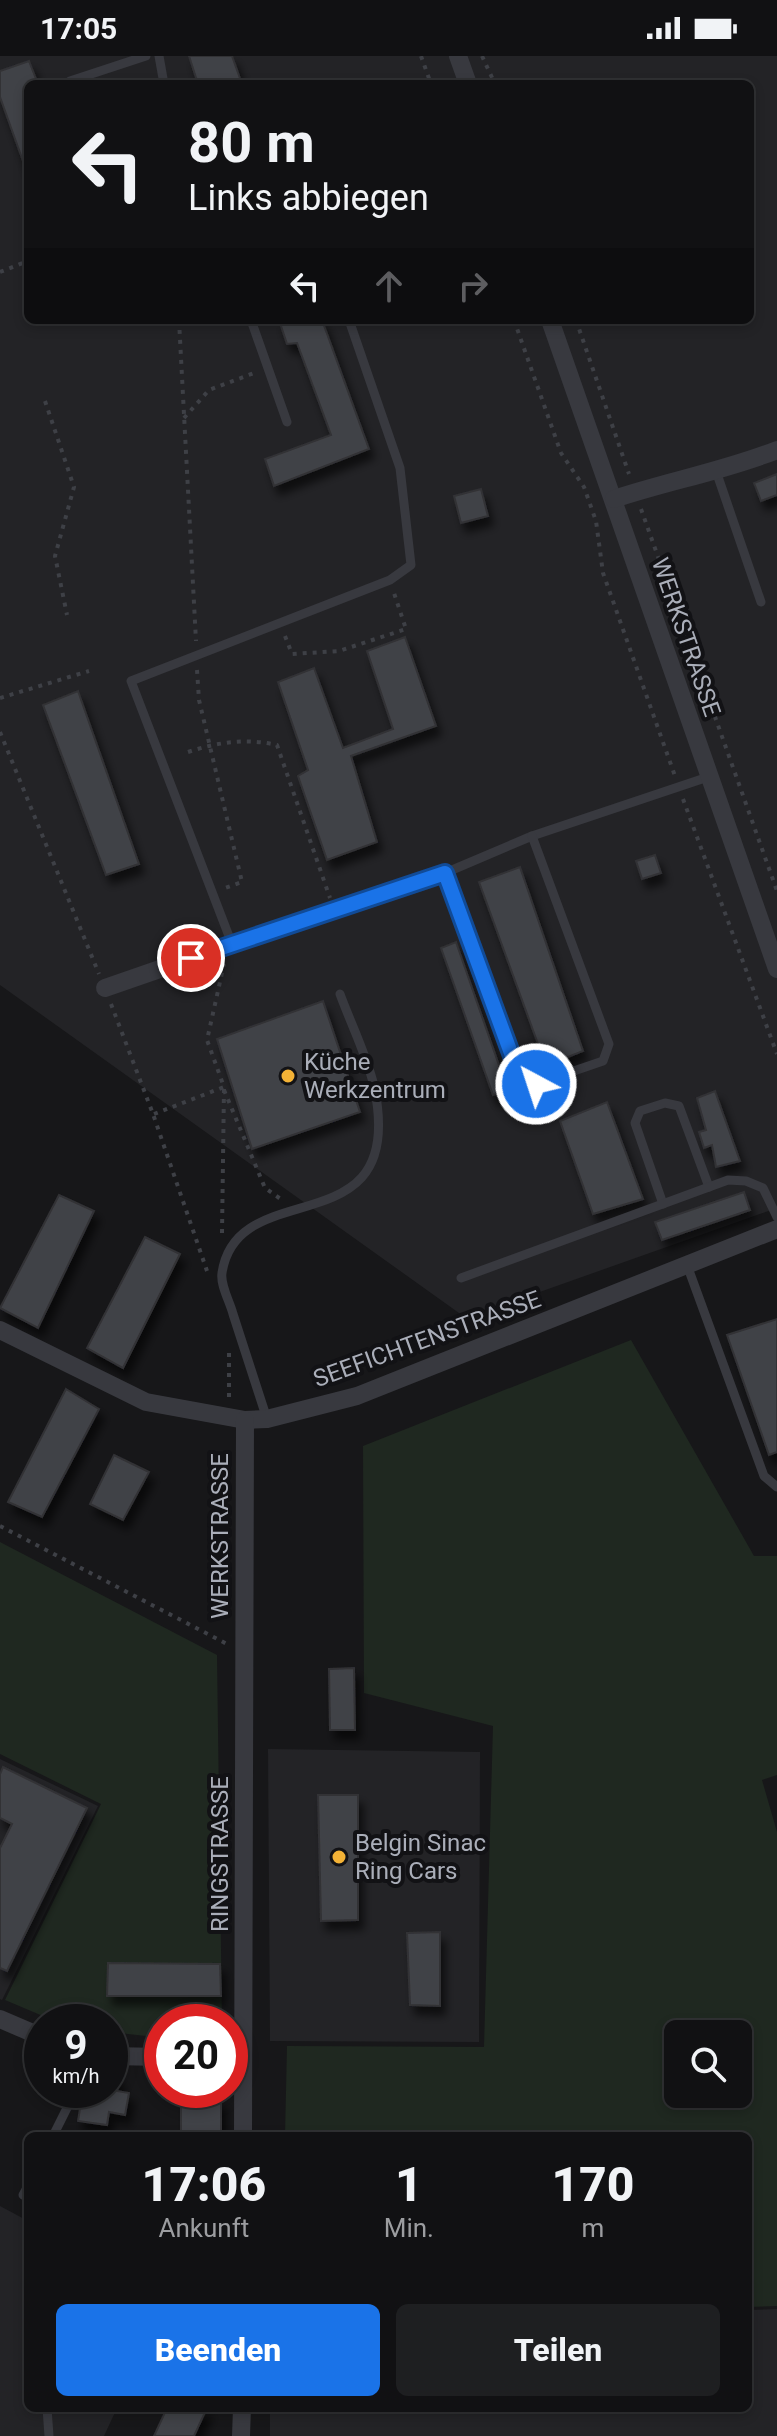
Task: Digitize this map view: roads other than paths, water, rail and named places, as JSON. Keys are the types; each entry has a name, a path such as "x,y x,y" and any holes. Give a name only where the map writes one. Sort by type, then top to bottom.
{"street":[{"path":"458,56 464,80"},
{"name":"WERKSTRASSE","path":"551,324 777,969"},
{"path":"691,475 714,460 777,438"},
{"path":"614,499 691,475 716,471 777,450"},
{"path":"105,988 226,946"},
{"name":"SEEFICHTENSTRASSE","path":"0,1330 146,1402 237,1418 267,1419 357,1396 777,1229"},
{"name":"WERKSTRASSE","path":"237,1418 243,1652"},
{"name":"RINGSTRASSE","path":"238,2004 243,1652"},
{"path":"0,2019 24,2029"},
{"name":"RINGSTRASSE","path":"241,2108 243,2132"},
{"path":"241,2436 242,2412"}],"lane":[{"path":"73,80 146,56"},
{"path":"159,56 163,80"},
{"path":"252,324 287,422"},
{"path":"350,324 400,468 411,565 390,580 131,681 212,893 226,946 445,873 532,836 708,777"},
{"path":"716,471 761,602"},
{"path":"445,873 519,1075 536,1084 603,1061 609,1044 532,836"},
{"path":"267,1419 221,1276 230,1245 250,1227 334,1196 365,1178 377,1152 374,1085 340,994"},
{"path":"663,1204 635,1123 640,1111 665,1103 679,1106 709,1187"},
{"path":"461,1278 728,1180 746,1181 763,1188 777,1217"},
{"path":"687,1265 764,1476 777,1487"},
{"path":"55,2132 67,2108"},
{"path":"47,2412 49,2436"}],"place":[{"name":"Küche Werkzentrum","path":"288,1076"},
{"name":"Belgin Sinac Ring Cars","path":"339,1857"}]}
